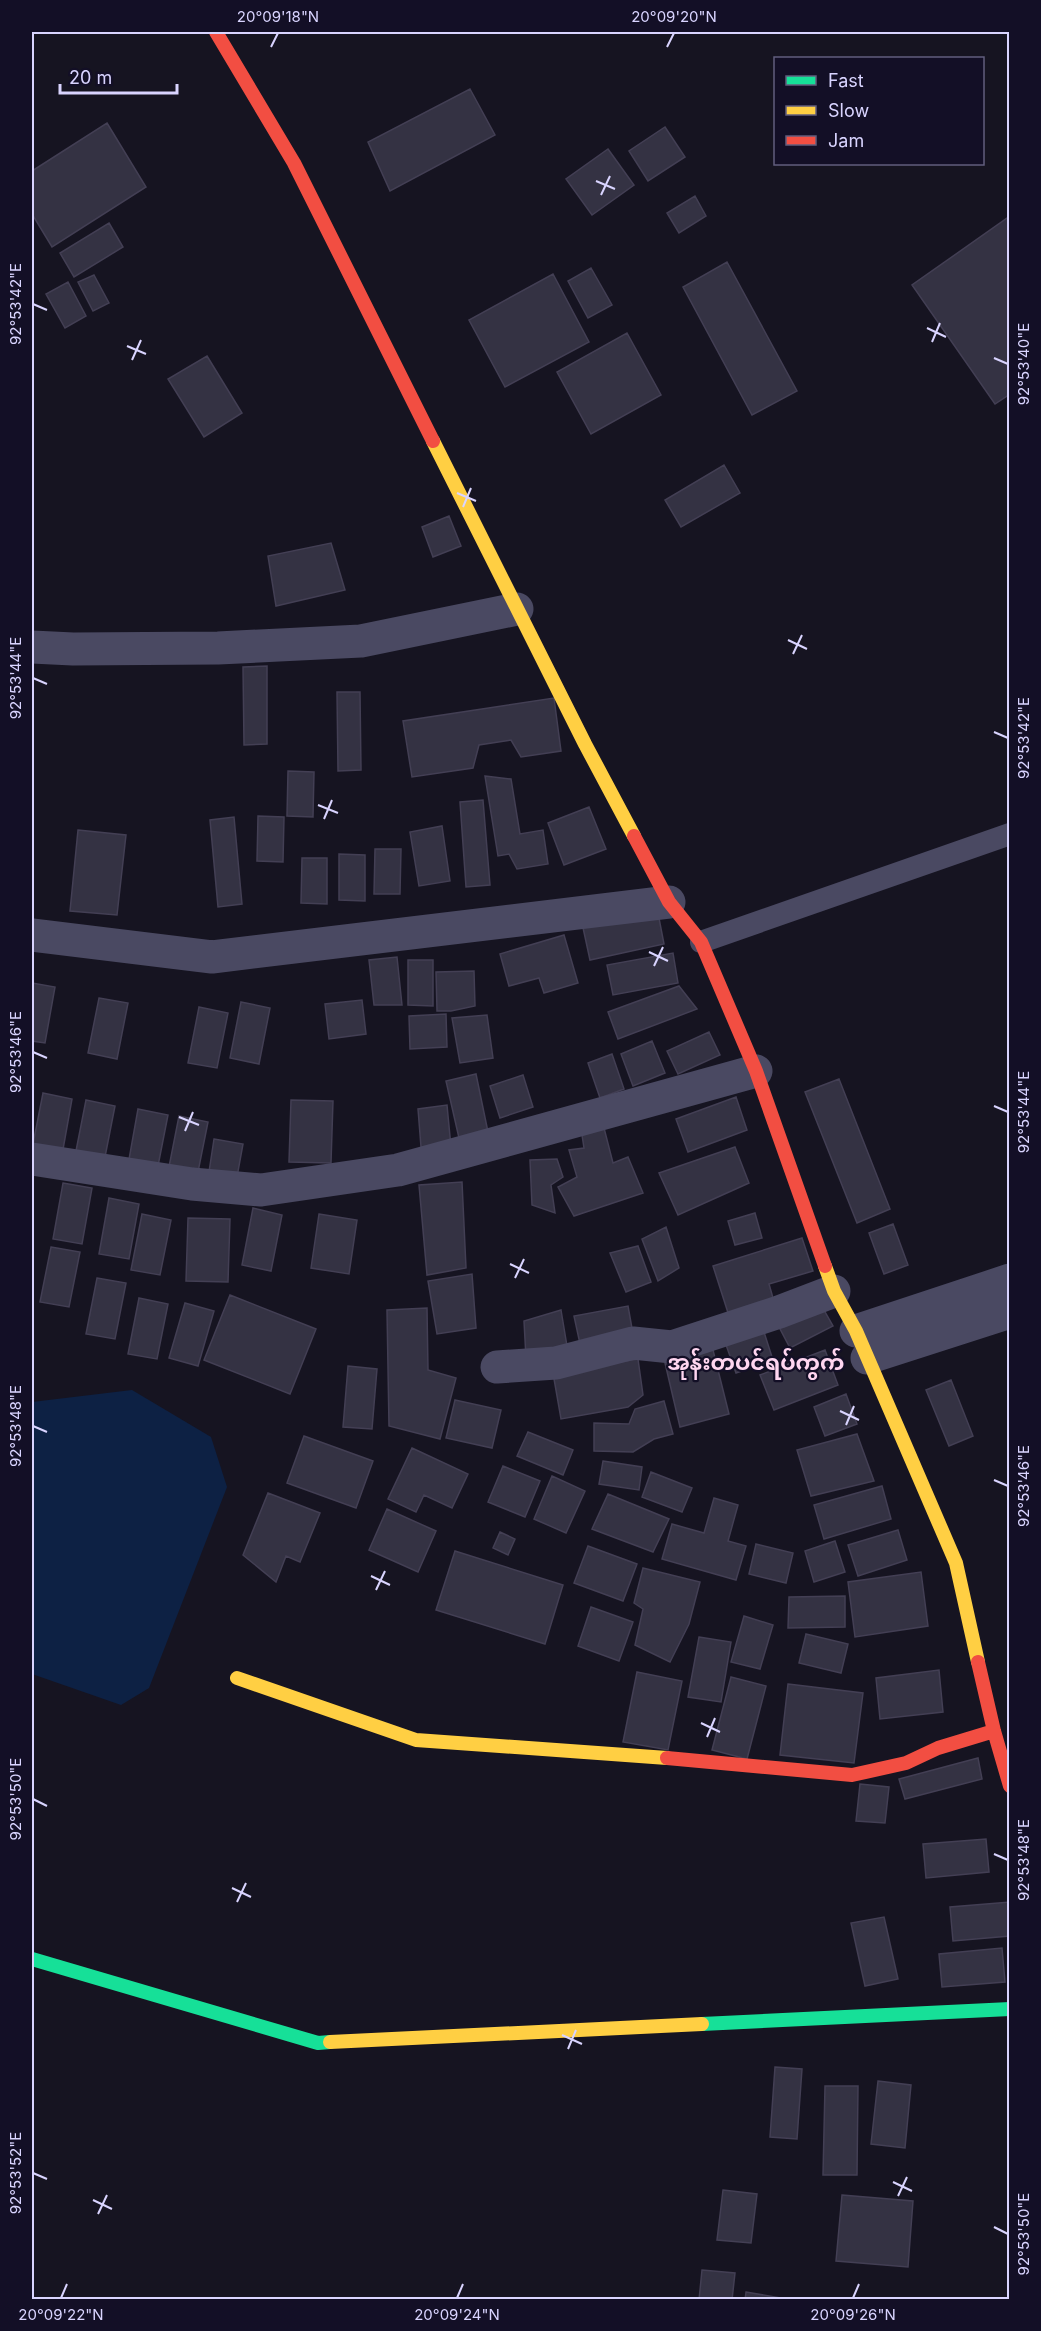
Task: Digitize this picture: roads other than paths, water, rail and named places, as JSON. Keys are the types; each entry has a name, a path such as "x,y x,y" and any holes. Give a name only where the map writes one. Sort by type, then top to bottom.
{"main road":[{"path":"216,32 294,163 585,744 669,902 701,942 756,1071 834,1291 861,1344 956,1563 994,1731 1010,1786"},
{"path":"237,1678 416,1740 756,1765 852,1775 906,1763 938,1748 994,1731"},
{"path":"32,1959 318,2043 1010,2009"}],"street":[{"path":"32,646 73,649 218,648 361,641 517,609"},
{"path":"32,935 212,957 669,902"},
{"path":"32,1159 192,1184 261,1190 399,1170 756,1071"},
{"path":"861,1344 1010,1280"},
{"path":"497,1367 556,1362 593,1355 633,1343 672,1347 779,1312 834,1291"},
{"path":"861,1344 1010,1312"}],"lane":[{"path":"701,942 1010,834"}],"water":[{"path":"132,1390 211,1437 227,1487 149,1688 121,1705 32,1674 32,1402"}],"district":[{"name":"အုန်းတပင်ရပ်ကွက်","path":"756,1362"}]}
